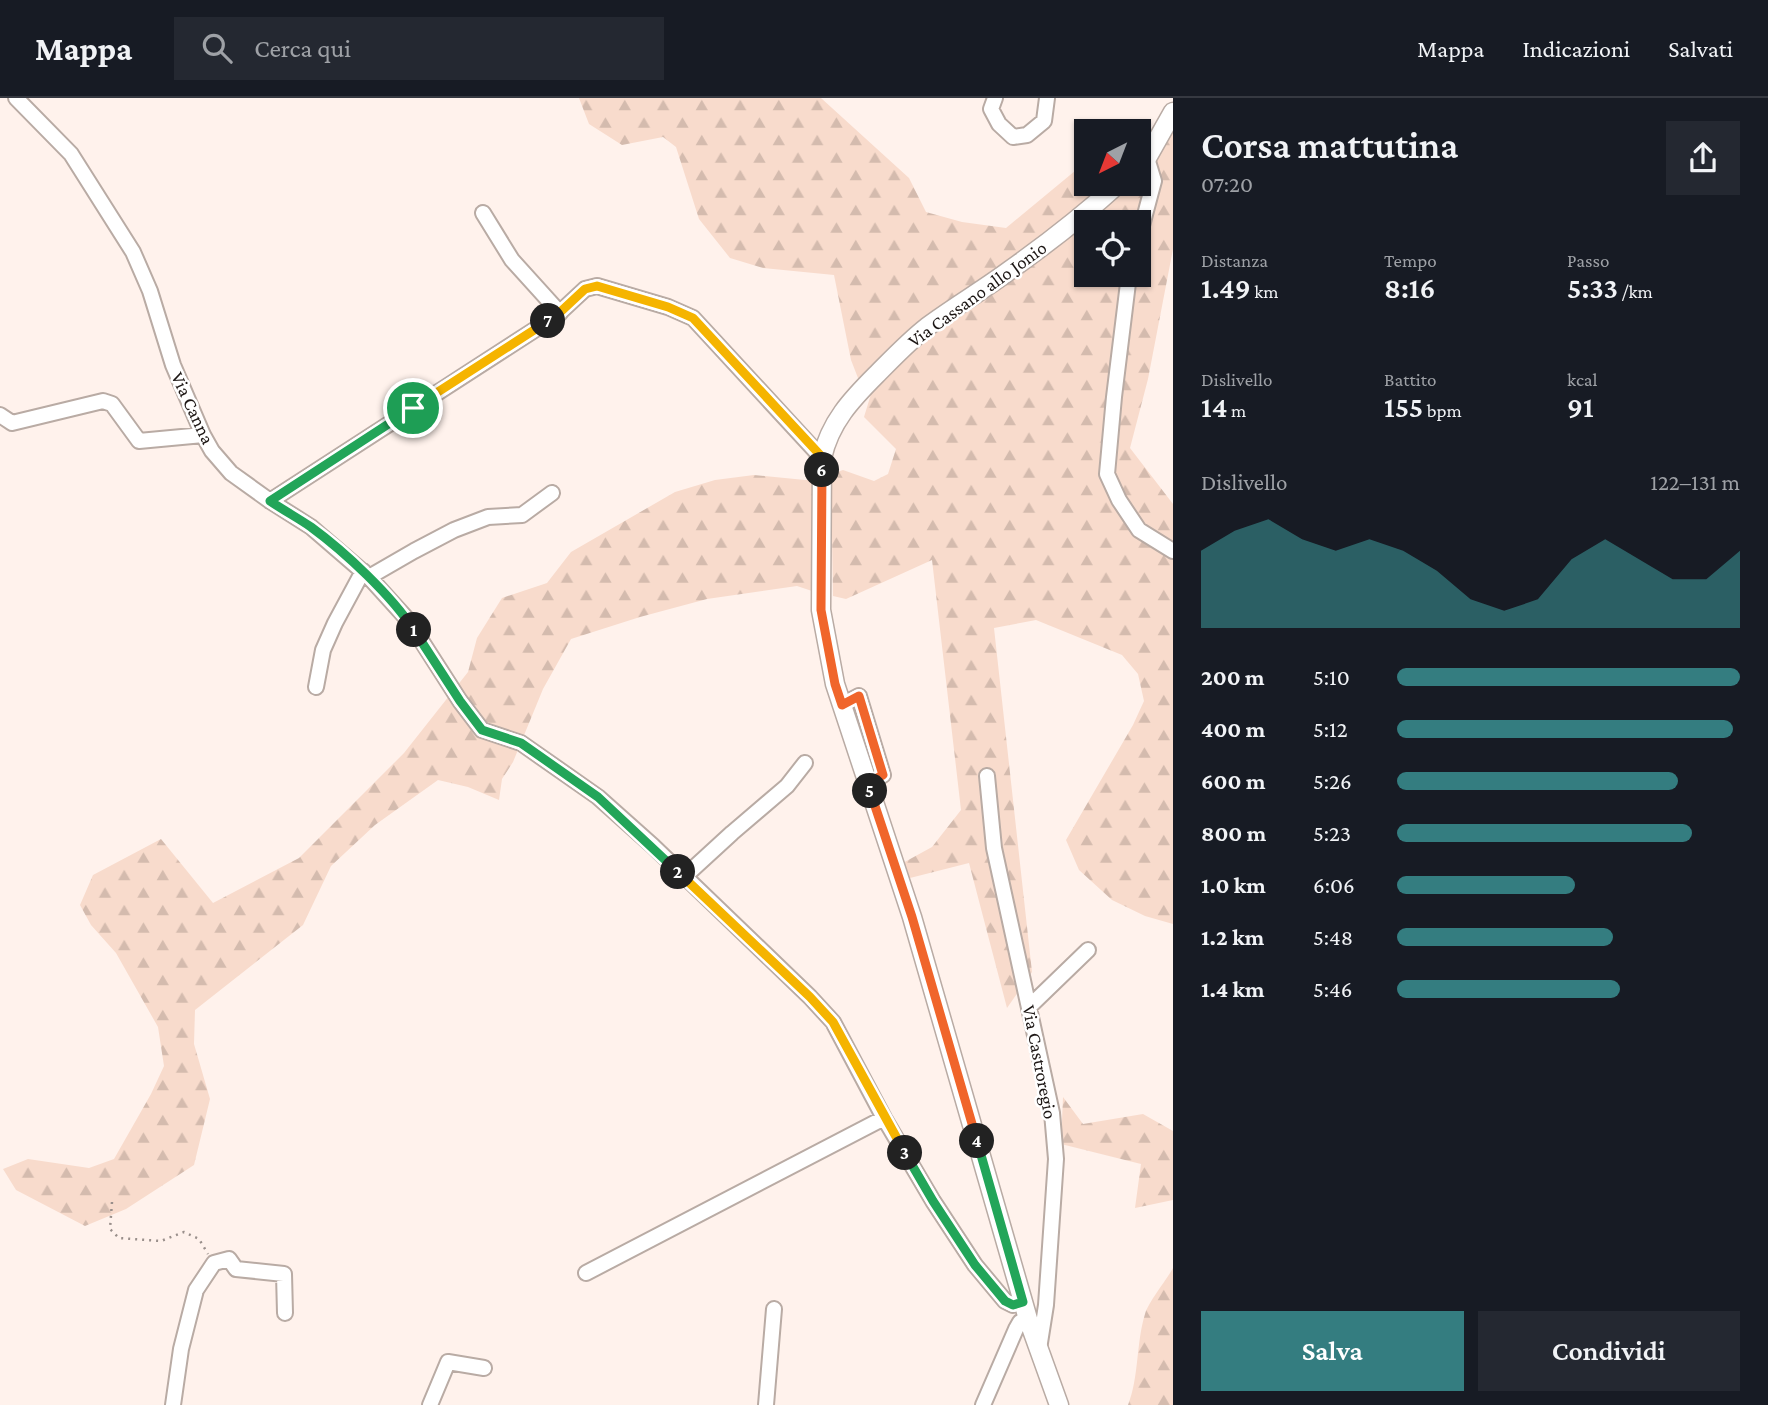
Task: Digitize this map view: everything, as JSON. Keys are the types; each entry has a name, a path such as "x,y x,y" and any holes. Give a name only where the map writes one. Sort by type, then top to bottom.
{"main road":[{"path":"1152,146 1173,112"},
{"name":"Via Cassano allo Jonio","path":"1059,1405 1038,1350 912,917 835,684 821,610 822,457 833,425 847,405 905,346 1105,196"}],"street":[{"name":"Via Canna","path":"16,98 71,154 133,252 150,291 173,365 212,451 231,473 311,527 366,574 408,620 482,730 521,743 598,797 810,997 833,1022 884,1118 975,1265 1005,1301 1026,1310"},
{"path":"995,98 991,109 999,124 1013,137 1027,135 1044,121 1047,98"},
{"path":"483,213 512,260 560,313"},
{"path":"270,501 560,313 585,289 597,286 668,307 693,318 822,457"},
{"path":"1128,287 1107,474 1119,500 1139,530 1173,551"},
{"path":"0,415 12,423 103,401 112,404 139,441 204,435"},
{"path":"316,687 323,650 335,624 366,574 454,530 488,517 522,515 552,493"},
{"path":"684,877 787,786 804,763"},
{"name":"Via Castroregio","path":"987,776 994,848 1052,1113 1056,1159 1046,1305 1038,1350"},
{"path":"1029,1007 1088,950"},
{"path":"586,1273 884,1118"},
{"path":"173,1405 181,1349 196,1290 214,1263 229,1259 236,1269 285,1274 285,1313"},
{"path":"766,1405 774,1309"},
{"path":"984,1405 1026,1310"},
{"path":"430,1405 448,1362 484,1368"}],"path":[{"path":"112,1202 110,1230 119,1238 160,1241 184,1232 199,1239 214,1263"}],"green space":[{"path":"579,98 821,98 909,178 926,212 962,222 1006,228 1074,172 1074,196 1152,196 1152,166 1173,132 1173,249 1148,379 1130,448 1173,504 1173,924 1145,916 1112,900 1079,870 1066,840 1133,725 1144,701 1138,674 1122,655 1036,620 994,628 1032,972 1007,1008 969,863 910,878 901,864 932,847 961,810 932,560 846,599 833,596 831,474 843,470 874,481 888,474 896,449 864,417 871,394 858,378 851,360 834,275 763,268 730,258 699,219 676,147 663,137 622,145 589,124"},
{"path":"754,475 813,479 812,591 797,586 707,599 571,639 543,689 513,762 502,779 499,800 468,787 438,780 375,825 331,866 303,925 195,1010 194,1044 210,1099 194,1165 126,1209 85,1226 16,1190 3,1169 28,1159 89,1168 114,1159 164,1066 158,1027 116,953 91,925 80,905 93,875 161,839 213,903 299,858 404,753 468,672 477,638 502,598 547,583 571,552 675,492 715,480"},
{"path":"1063,1097 1083,1124 1143,1114 1173,1131 1173,1200 1135,1208 1141,1164 1061,1144"},
{"path":"1173,1268 1173,1405 1128,1405 1145,1314"}],"route":[{"path":"597,286 668,307 693,318 822,457 821,610 835,684 842,705 859,696 883,775 867,783 912,917 1023,1302 1013,1305 1005,1301 975,1265 884,1118 833,1022 810,997 598,797 521,743 482,730 408,620 369,577 311,527 270,501 413,408 556,316 585,289 597,286"}]}
